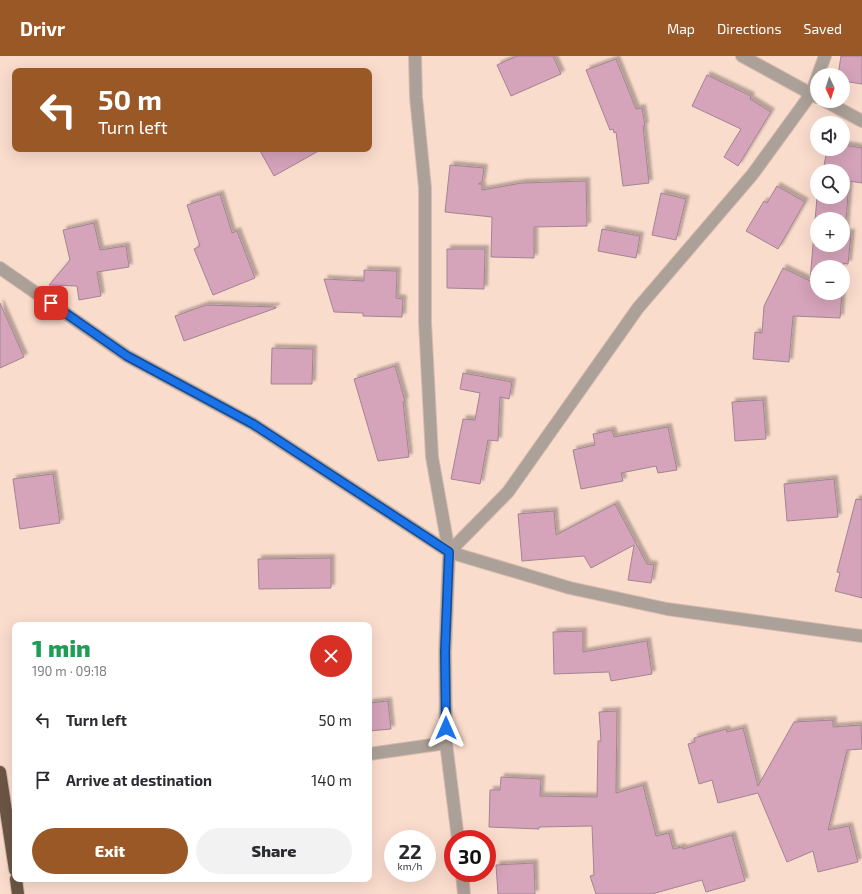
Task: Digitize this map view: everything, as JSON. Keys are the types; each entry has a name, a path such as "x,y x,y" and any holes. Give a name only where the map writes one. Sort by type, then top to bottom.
{"highway":[{"path":"0,772 12,822"},
{"path":"16,882 18,894"}],"street":[{"path":"415,56 416,97 425,188 424,322 432,457 449,552 445,652 446,743 457,830"},
{"path":"742,56 810,93"},
{"path":"821,68 825,56"},
{"path":"449,552 508,492 638,308 752,175 810,100"},
{"path":"838,108 862,121"},
{"path":"0,268 127,356 253,424 449,552 570,588 667,609 862,636"},
{"path":"372,754 446,743"},
{"path":"463,882 464,894"}],"building":[{"path":"517,56 553,56 561,74 511,96 497,65"},
{"path":"841,56 862,56 862,84 850,82 850,68 839,68"},
{"path":"616,59 636,109 642,108 645,126 643,126 649,183 623,186 616,132 614,133 613,129 610,130 586,70"},
{"path":"707,75 751,96 750,99 771,112 738,166 724,157 741,129 692,106"},
{"path":"850,146 862,148 862,183 850,181 850,164 824,164 826,156 850,156"},
{"path":"261,152 317,152 274,176"},
{"path":"450,165 484,168 482,182 478,184 482,184 482,190 522,183 586,181 587,226 534,227 534,258 491,257 492,217 445,212"},
{"path":"777,186 805,202 778,249 746,231 764,201 767,203"},
{"path":"661,193 686,199 676,240 652,235"},
{"path":"220,194 232,233 237,231 255,278 213,295 194,249 200,246 187,205"},
{"path":"816,204 847,204 847,212 816,212"},
{"path":"94,223 100,250 126,246 129,267 97,272 101,296 79,300 77,286 49,285 70,260 63,230"},
{"path":"602,229 640,236 636,258 598,251"},
{"path":"447,249 485,249 484,289 447,288"},
{"path":"812,252 849,252 848,260 812,260"},
{"path":"783,268 810,281 810,300 841,300 840,318 793,316 789,362 753,359 755,332 762,333 764,306"},
{"path":"364,270 397,271 396,298 403,299 402,317 363,316 363,313 334,312 324,279 364,281"},
{"path":"0,303 24,357 0,368"},
{"path":"206,305 276,308 184,341 175,316"},
{"path":"272,348 313,349 312,384 271,384"},
{"path":"395,366 405,401 403,402 409,457 378,461 354,379"},
{"path":"463,373 512,382 509,399 500,397 498,441 488,440 480,484 451,479 463,419 475,420 480,393 460,389"},
{"path":"763,400 766,439 735,441 732,402"},
{"path":"668,427 677,470 658,473 656,466 621,473 623,481 581,489 573,450 595,445 593,434 612,430 614,437"},
{"path":"53,474 60,523 20,529 13,479"},
{"path":"834,479 838,517 787,521 784,484"},
{"path":"856,499 862,500 862,598 835,591 840,573 837,572"},
{"path":"615,504 647,564 654,565 651,583 628,580 634,545 591,568 584,556 522,561 518,514 554,511 556,535"},
{"path":"331,558 331,588 259,589 258,559"},
{"path":"583,631 583,652 647,641 652,674 611,681 609,672 554,674 553,632"},
{"path":"388,701 391,729 372,731 372,703"},
{"path":"617,711 616,793 643,785 656,836 669,833 673,849 682,847 683,849 732,835 745,881 706,892 702,880 652,894 596,894 590,876 594,875 592,826 539,827 539,829 489,827 490,790 500,790 501,777 541,779 540,796 597,797 598,741 601,741 599,712"},
{"path":"833,720 833,727 861,725 862,749 847,750 828,830 849,826 858,862 818,872 813,851 787,862 758,793 718,803 712,780 699,784 688,744 695,742 694,738 726,729 727,732 743,728 758,786 794,722"},
{"path":"534,863 535,894 498,894 496,865"}],"route":[{"path":"51,303 127,356 253,424 449,552 445,652 446,728"}]}
